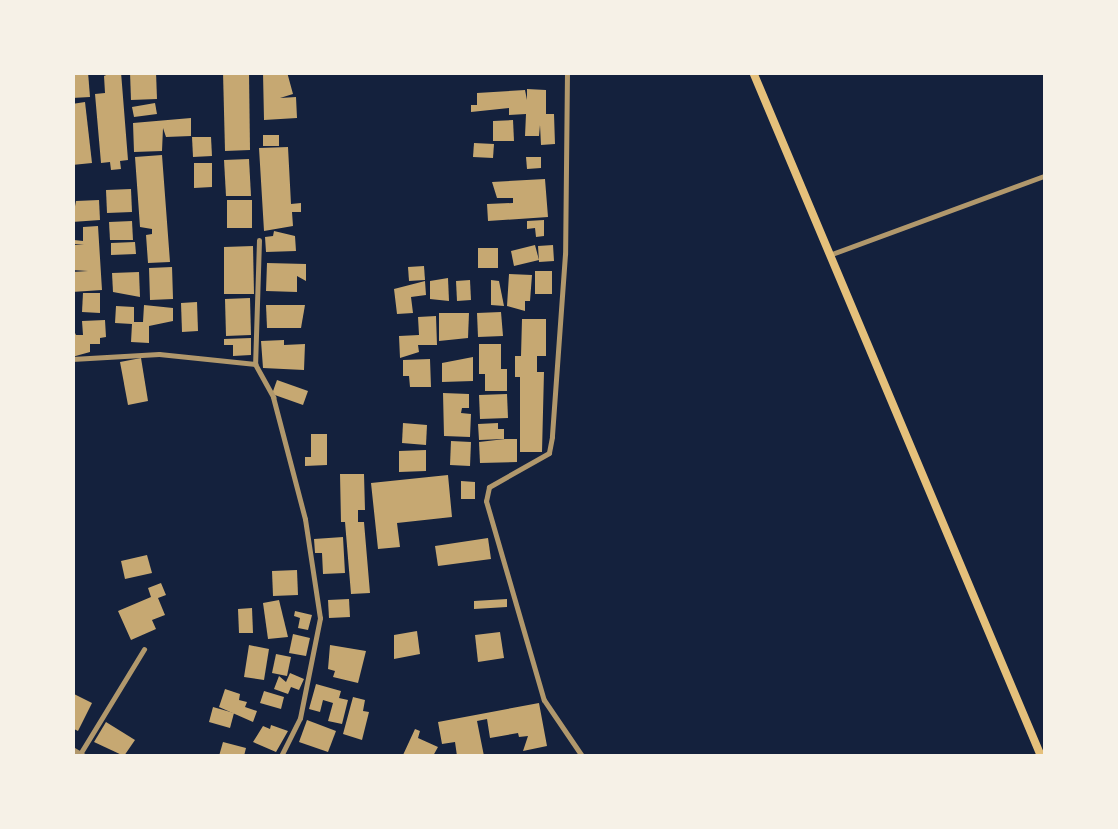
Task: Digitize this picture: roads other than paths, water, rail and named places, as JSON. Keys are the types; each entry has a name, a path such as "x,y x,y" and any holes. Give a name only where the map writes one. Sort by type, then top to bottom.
{"main road":[{"path":"752,72 1041,756"}],"street":[{"path":"567,72 565,254 549,453 489,487 486,501 544,700 582,756"},
{"path":"830,256 1046,175"},
{"path":"259,240 255,364 273,398 306,519 320,618 300,718 280,756"},
{"path":"72,359 159,354 255,364"},
{"path":"79,753 144,649"}]}
